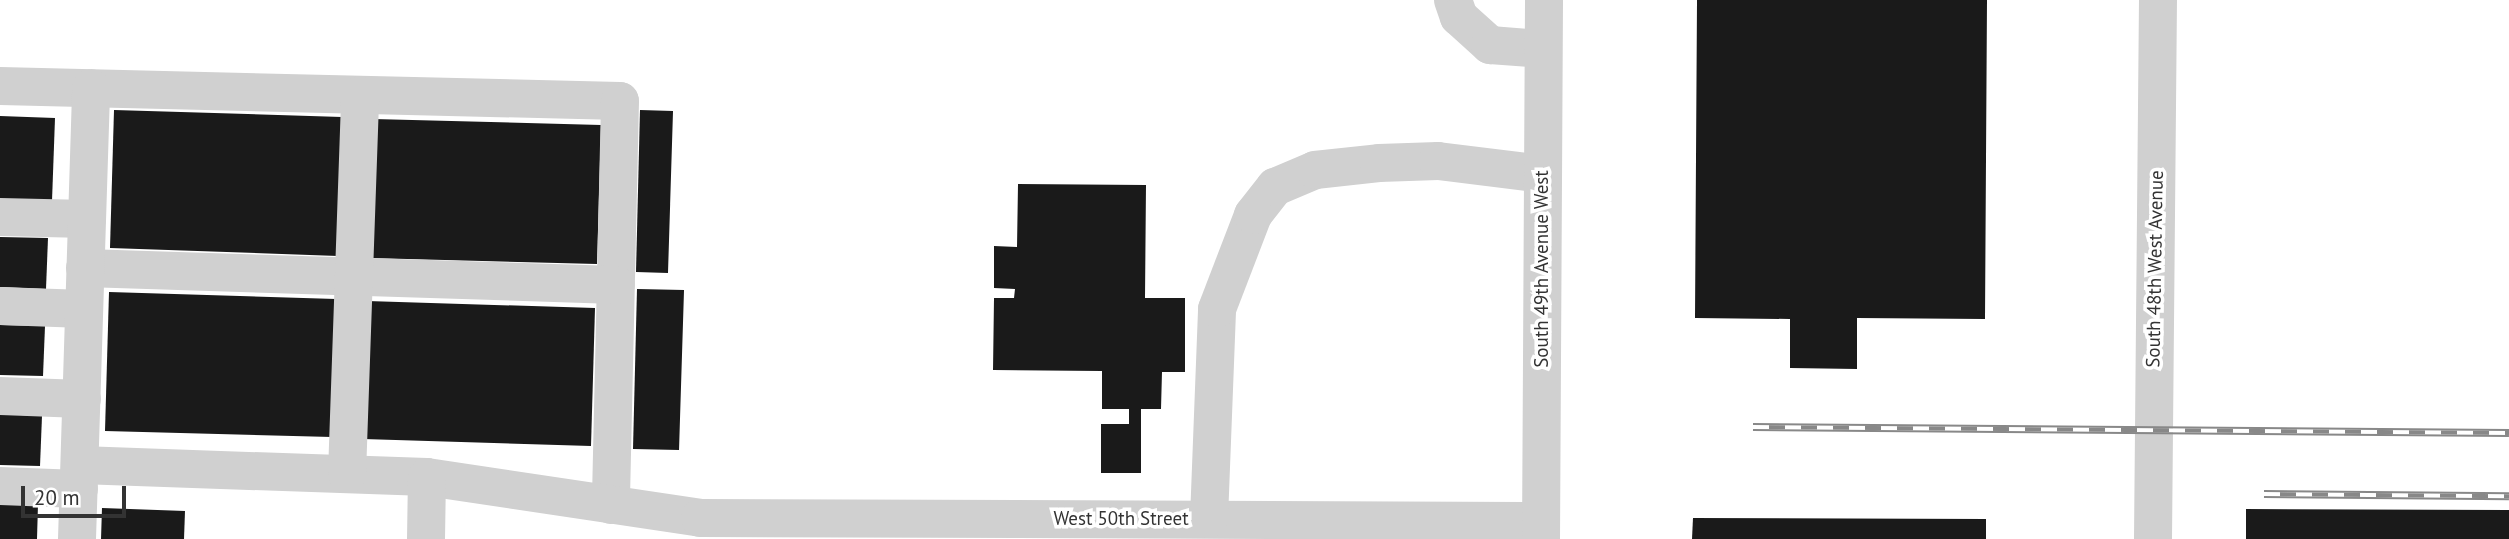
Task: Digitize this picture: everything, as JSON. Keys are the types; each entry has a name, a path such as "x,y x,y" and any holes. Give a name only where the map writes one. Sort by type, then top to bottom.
{"street":[{"path":"1453,0 1459,18 1490,45 1543,49"},
{"name":"South 49th Avenue West","path":"1541,530 1544,0"},
{"name":"South 48th West Avenue","path":"2153,539 2158,0"},
{"path":"0,86 620,102 611,505"},
{"path":"77,539 91,88"},
{"path":"347,474 359,95"},
{"path":"1209,519 1217,309 1253,215 1275,187 1315,170 1379,163 1438,161 1542,174"},
{"path":"0,216 87,219"},
{"path":"85,268 616,285"},
{"path":"0,306 85,309"},
{"path":"0,396 82,399"},
{"name":"West 50th Street","path":"0,486 79,477 347,474 427,477 700,518 1209,519 1541,530"},
{"path":"426,539 427,477"}],"building":[{"path":"1697,0 1987,0 1985,319 1857,318 1857,369 1790,368 1790,319 1695,318"},
{"path":"114,110 342,117 338,256 110,248"},
{"path":"640,110 673,111 668,273 636,272"},
{"path":"0,116 55,118 52,201 0,199"},
{"path":"373,119 601,125 597,264 370,258"},
{"path":"1018,184 1146,185 1145,298 1185,298 1185,372 1162,372 1161,409 1141,409 1141,473 1101,473 1101,424 1129,424 1129,409 1102,409 1102,371 993,370 994,298 1014,298 1015,289 994,288 994,246 1017,247"},
{"path":"0,237 48,238 46,289 0,287"},
{"path":"637,289 684,290 679,450 633,449"},
{"path":"109,292 336,299 332,437 105,431"},
{"path":"367,301 595,308 591,446 363,439"},
{"path":"0,325 45,326 43,376 0,375"},
{"path":"0,414 42,416 40,466 0,465"},
{"path":"0,503 38,504 37,539 0,539"},
{"path":"102,508 185,511 184,539 101,539"},
{"path":"2246,509 2509,510 2509,539 2246,539"},
{"path":"1693,518 1986,519 1986,539 1692,539"}],"railway":[{"path":"1753,427 2509,433"},
{"path":"2264,494 2509,496"}]}
